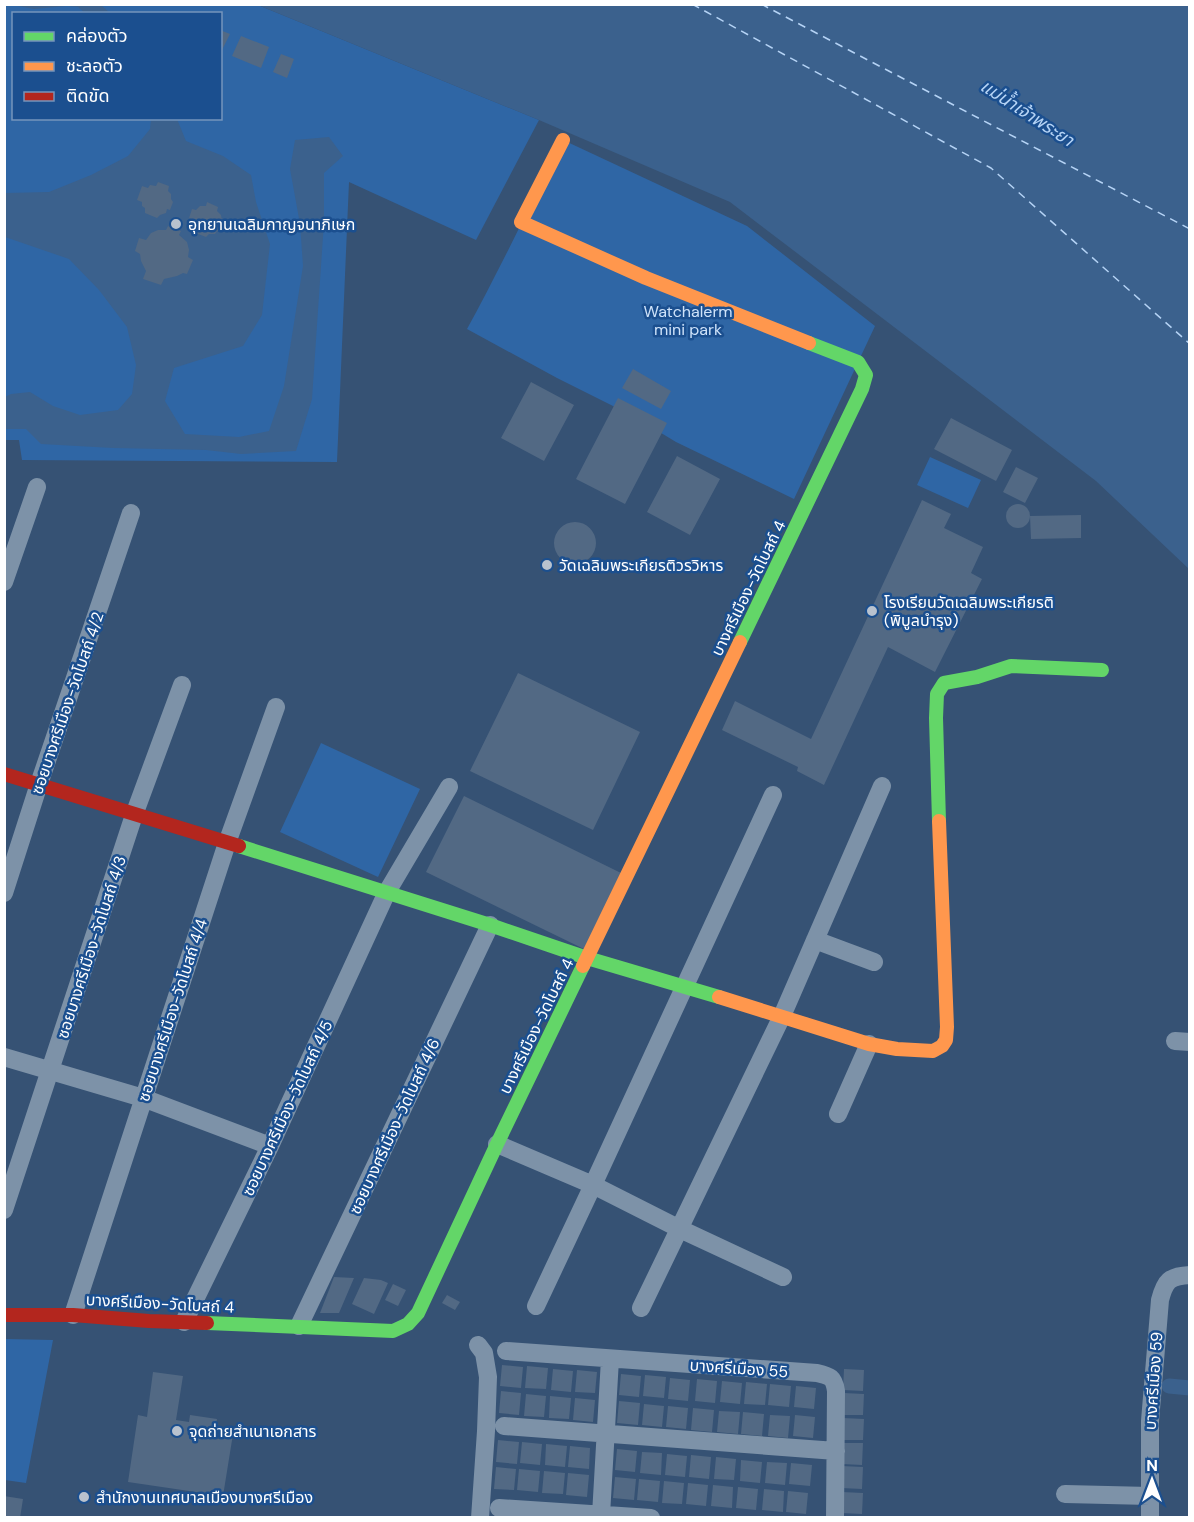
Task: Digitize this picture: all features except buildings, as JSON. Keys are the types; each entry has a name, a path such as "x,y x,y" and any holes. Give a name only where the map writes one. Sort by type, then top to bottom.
{"street":[{"name":"บางศรีเมือง-วัดโบสถ์ 4","path":"4,1315 73,1315 393,1331 408,1324 418,1313 497,1144 857,399 866,375 858,362 694,298 582,251 521,222 563,140"},
{"path":"4,582 37,487"},
{"name":"ซอยบางศรีเมือง-วัดโบสถ์ 4/2","path":"4,893 131,513"},
{"path":"4,774 387,892 587,958 869,1044 933,1051 942,1046 946,1040 947,1026 940,860 937,694 944,683 974,679 1011,666 1102,670"},
{"name":"ซอยบางศรีเมือง-วัดโบสถ์ 4/3","path":"4,1210 134,815 182,685"},
{"name":"ซอยบางศรีเมือง-วัดโบสถ์ 4/4","path":"73,1315 227,843 276,707"},
{"path":"641,1308 782,1016 882,786"},
{"name":"ซอยบางศรีเมือง-วัดโบสถ์ 4/5","path":"184,1322 270,1146 387,892 449,787"},
{"path":"536,1306 773,795"},
{"name":"ซอยบางศรีเมือง-วัดโบสถ์ 4/6","path":"299,1326 490,925"},
{"path":"815,940 874,962"},
{"path":"838,1114 869,1044"},
{"path":"4,1057 143,1098 270,1146"},
{"path":"497,1144 593,1185 783,1277"},
{"name":"บางศรีเมือง 59","path":"1150,1518 1150,1421 1160,1300 1167,1282 1179,1275 1190,1275"},
{"path":"478,1345 484,1353 488,1377 480,1518"},
{"name":"บางศรีเมือง 55","path":"506,1351 827,1375 834,1381 836,1391 835,1518"},
{"path":"601,1515 610,1359"},
{"path":"504,1426 836,1451"},
{"path":"1065,1494 1150,1496"},
{"path":"499,1508 651,1518"}],"green space":[{"name":"อุทยานเฉลิมกาญจนาภิเษก","path":"4,5 258,5 539,120 476,240 349,182 337,462 22,460 19,440 5,440"},
{"name":"Watchalerm mini park","path":"563,140 747,226 875,326 794,499 676,442 633,416 467,329"},
{"path":"930,457 981,480 968,508 917,485"},
{"path":"321,743 420,789 378,877 280,832"},
{"path":"5,1339 53,1340 26,1483 5,1480"}],"water":[{"path":"13,5 101,5 109,12 84,12 78,7 67,6 34,9"},
{"name":"แม่น้ำเจ้าพระยา","path":"258,5 1189,5 1189,569 1096,481 730,202 539,120"},
{"path":"151,120 177,120 186,141 223,156 251,175 256,202 270,244 262,315 243,346 174,368 165,401 185,434 239,437 269,431 284,386 303,266 300,224 290,169 295,140 329,137 343,156 324,173 324,222 312,399 296,451 241,454 206,450 41,444 26,429 5,429 5,397 11,394 30,392 53,406 80,415 118,410 132,394 136,365 127,327 99,290 69,259 5,237 4,193 49,192 91,175 128,156 150,129"}],"waterway":[{"path":"1169,1386 1190,1388"}],"ferry route":[{"path":"692,4 991,168 1190,344"},
{"path":"761,4 1190,229"}],"traffic: fast":[{"path":"740,642 862,389 866,375 858,362 809,343"},
{"path":"939,821 936,718 937,694 944,683 977,677 1011,666 1102,670"},
{"path":"239,846 587,958 719,997"},
{"path":"207,1323 393,1331 408,1324 418,1313 583,966"}],"traffic: slow":[{"path":"563,140 521,222 646,278 809,343"},
{"path":"583,966 740,642"},
{"path":"719,997 869,1044 897,1049 933,1051 942,1046 946,1040 947,1027 939,821"}],"traffic: jam":[{"path":"4,774 239,846"},
{"path":"4,1315 73,1315 207,1323"}],"place":[{"name":"อุทยานเฉลิมกาญจนาภิเษก","path":"176,224"},
{"name":"วัดเฉลิมพระเกียรติวรวิหาร","path":"547,565"},
{"name":"โรงเรียนวัดเฉลิมพระเกียรติ (พิบูลบำรุง)","path":"872,611"},
{"name":"จุดถ่ายสำเนาเอกสาร","path":"177,1431"},
{"name":"สำนักงานเทศบาลเมืองบางศรีเมือง","path":"84,1497"}]}
